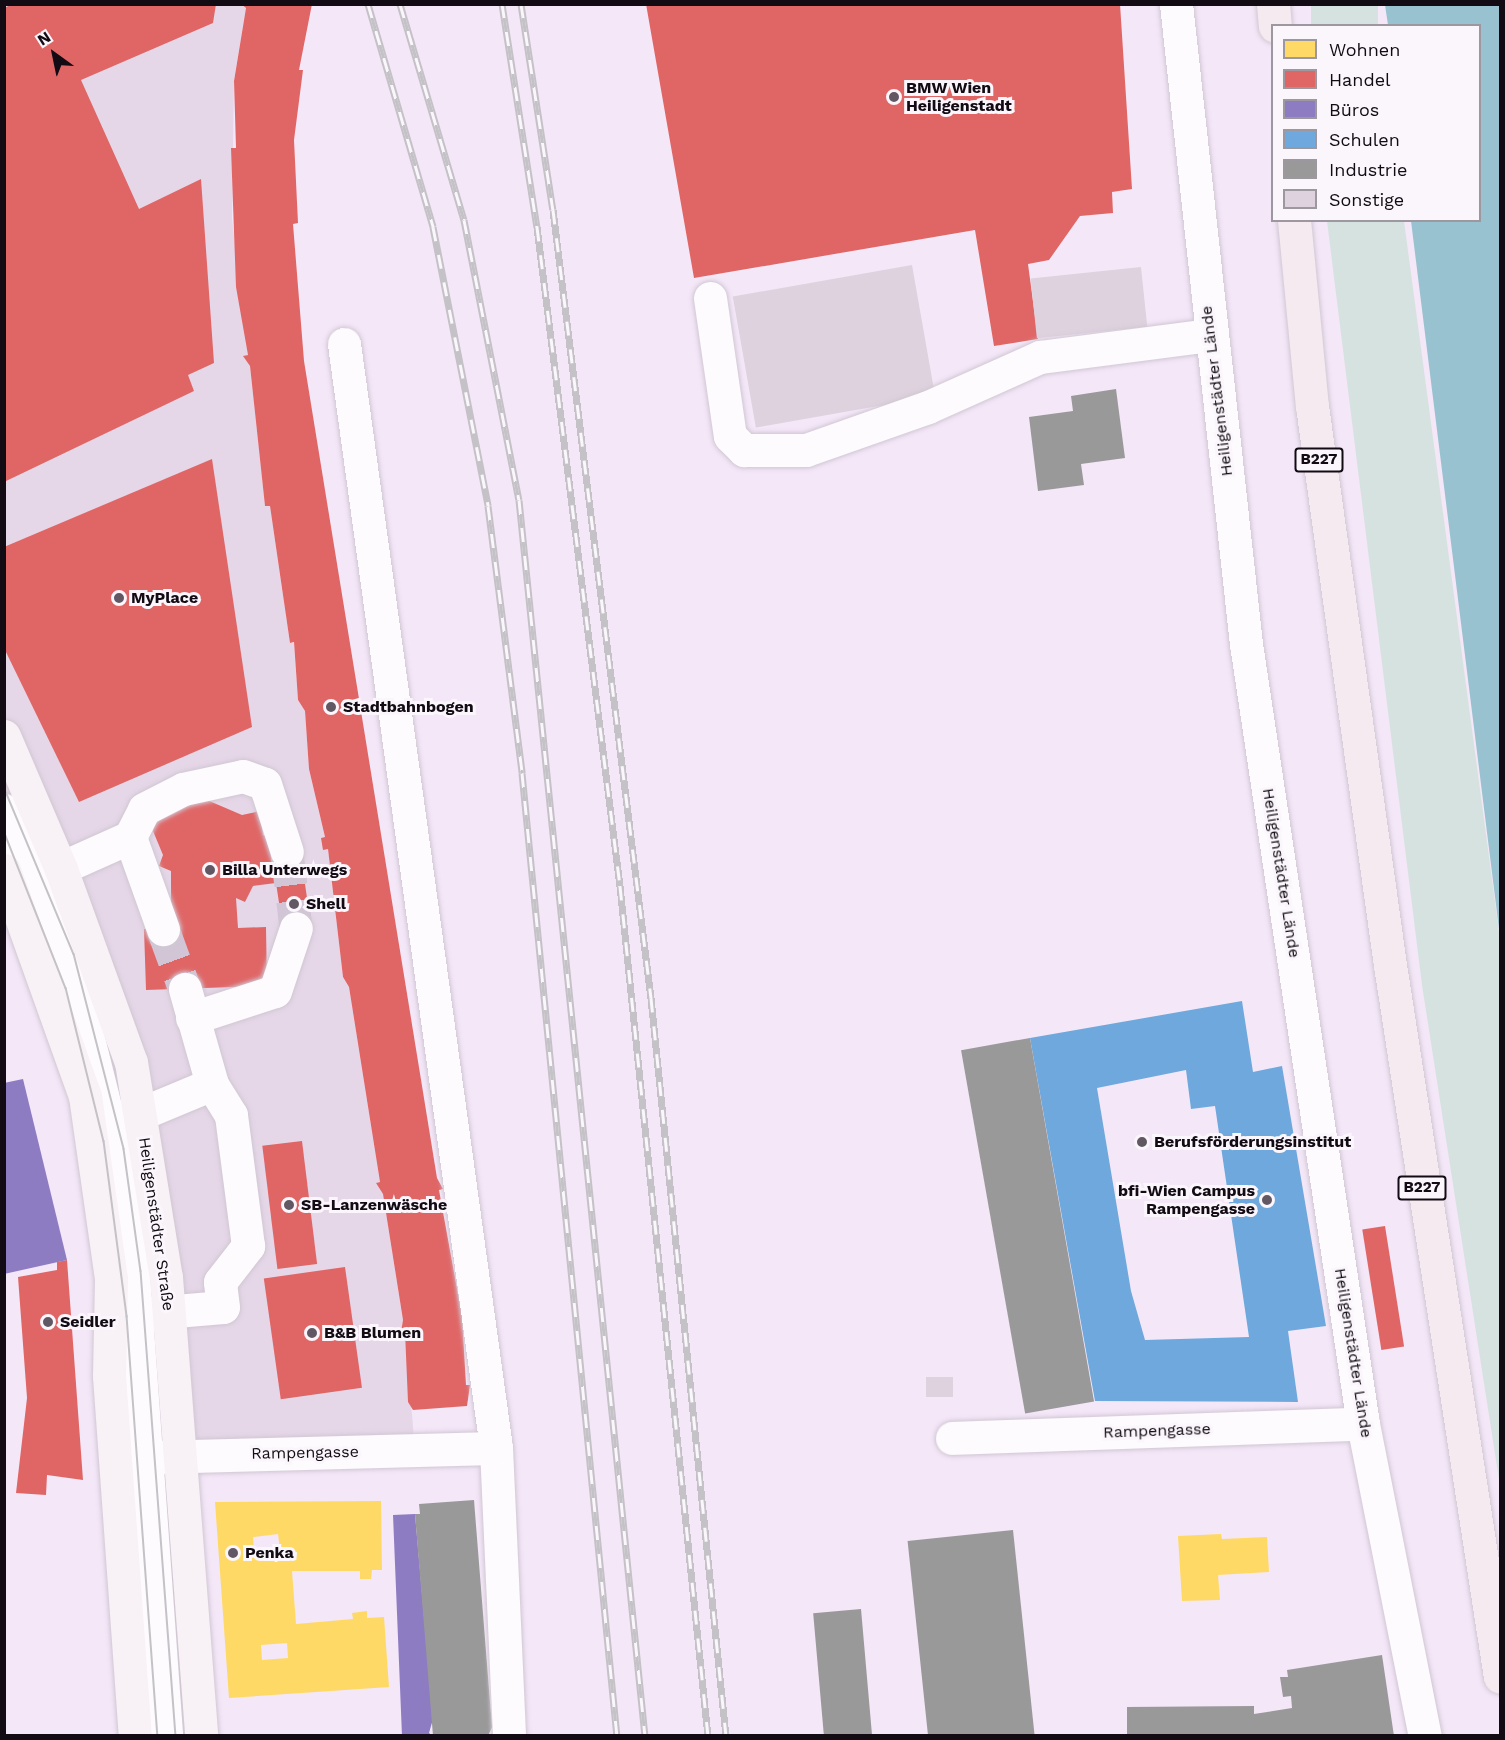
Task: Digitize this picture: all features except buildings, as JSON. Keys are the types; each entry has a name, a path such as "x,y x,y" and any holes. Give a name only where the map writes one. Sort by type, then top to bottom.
{"highway":[{"name":"B227","path":"1294,222 1312,406 1392,977 1500,1677"}],"main road":[{"name":"Heiligenstädter Straße","path":"4,736 29,877 85,1096 113,1118 168,1312 182,1455 201,1736"},
{"name":"Heiligenstädter Straße","path":"29,877 131,1062 113,1118 111,1279 123,1316 114,1459 135,1736"}],"street":[{"name":"Heiligenstädter Lände","path":"1176,4 1210,335 1246,644 1363,1424 1425,1736"},
{"path":"710,298 730,436 744,450 806,450 928,407 1041,357 1210,335"},
{"path":"344,345 496,1448 508,1736"},
{"path":"4,810 29,877 130,837 144,809 183,789 243,776 265,784 286,852"},
{"path":"130,837 163,929"},
{"path":"166,1736 146,1457 123,1316 223,1306 220,1282 248,1246 231,1115 213,1084 189,1004 275,991 296,928"},
{"path":"113,1118 213,1084"},
{"name":"Rampengasse","path":"951,1438 1363,1424"},
{"name":"Rampengasse","path":"114,1459 182,1455 496,1448"}],"shaded area":[{"path":"241,4 246,8 234,80 232,218 248,355 244,356 250,366 265,505 270,506 290,643 294,643 298,700 305,711 309,769 325,837 321,838 328,849 343,977 349,987 380,1182 376,1183 383,1194 403,1320 401,1331 405,1332 415,1450 155,1457 136,1315 5,813 4,5"},
{"path":"1311,5 1378,5 1378,24 1311,24"},
{"path":"1327,222 1404,222 1500,939 1500,1486 1422,985"}],"water":[{"path":"1385,5 1500,5 1500,937 1411,222 1481,222 1481,24 1388,24"}],"tunnel":[{"path":"287,852 296,928"},
{"path":"163,929 185,989"}],"tram line":[{"path":"4,787 74,954 124,1149 141,1271 176,1736"},
{"path":"4,831 66,988 104,1141 127,1316 158,1736"}],"railway":[{"path":"368,4 433,227 488,506 522,773 617,1736"},
{"path":"400,4 464,220 519,500 645,1736"},
{"path":"502,4 537,227 620,886 708,1736"},
{"path":"521,4 553,210 651,998 726,1736"}],"place":[{"name":"BMW Wien Heiligenstadt","path":"894,97"},
{"name":"MyPlace","path":"119,598"},
{"name":"Stadtbahnbogen","path":"331,707"},
{"name":"Billa Unterwegs","path":"210,870"},
{"name":"Shell","path":"294,904"},
{"name":"Berufsförderungsinstitut","path":"1142,1142"},
{"name":"bfi-Wien Campus Rampengasse","path":"1267,1200"},
{"name":"SB-Lanzenwäsche","path":"289,1205"},
{"name":"Seidler","path":"48,1322"},
{"name":"B&B Blumen","path":"312,1333"},
{"name":"Penka","path":"233,1553"}]}
